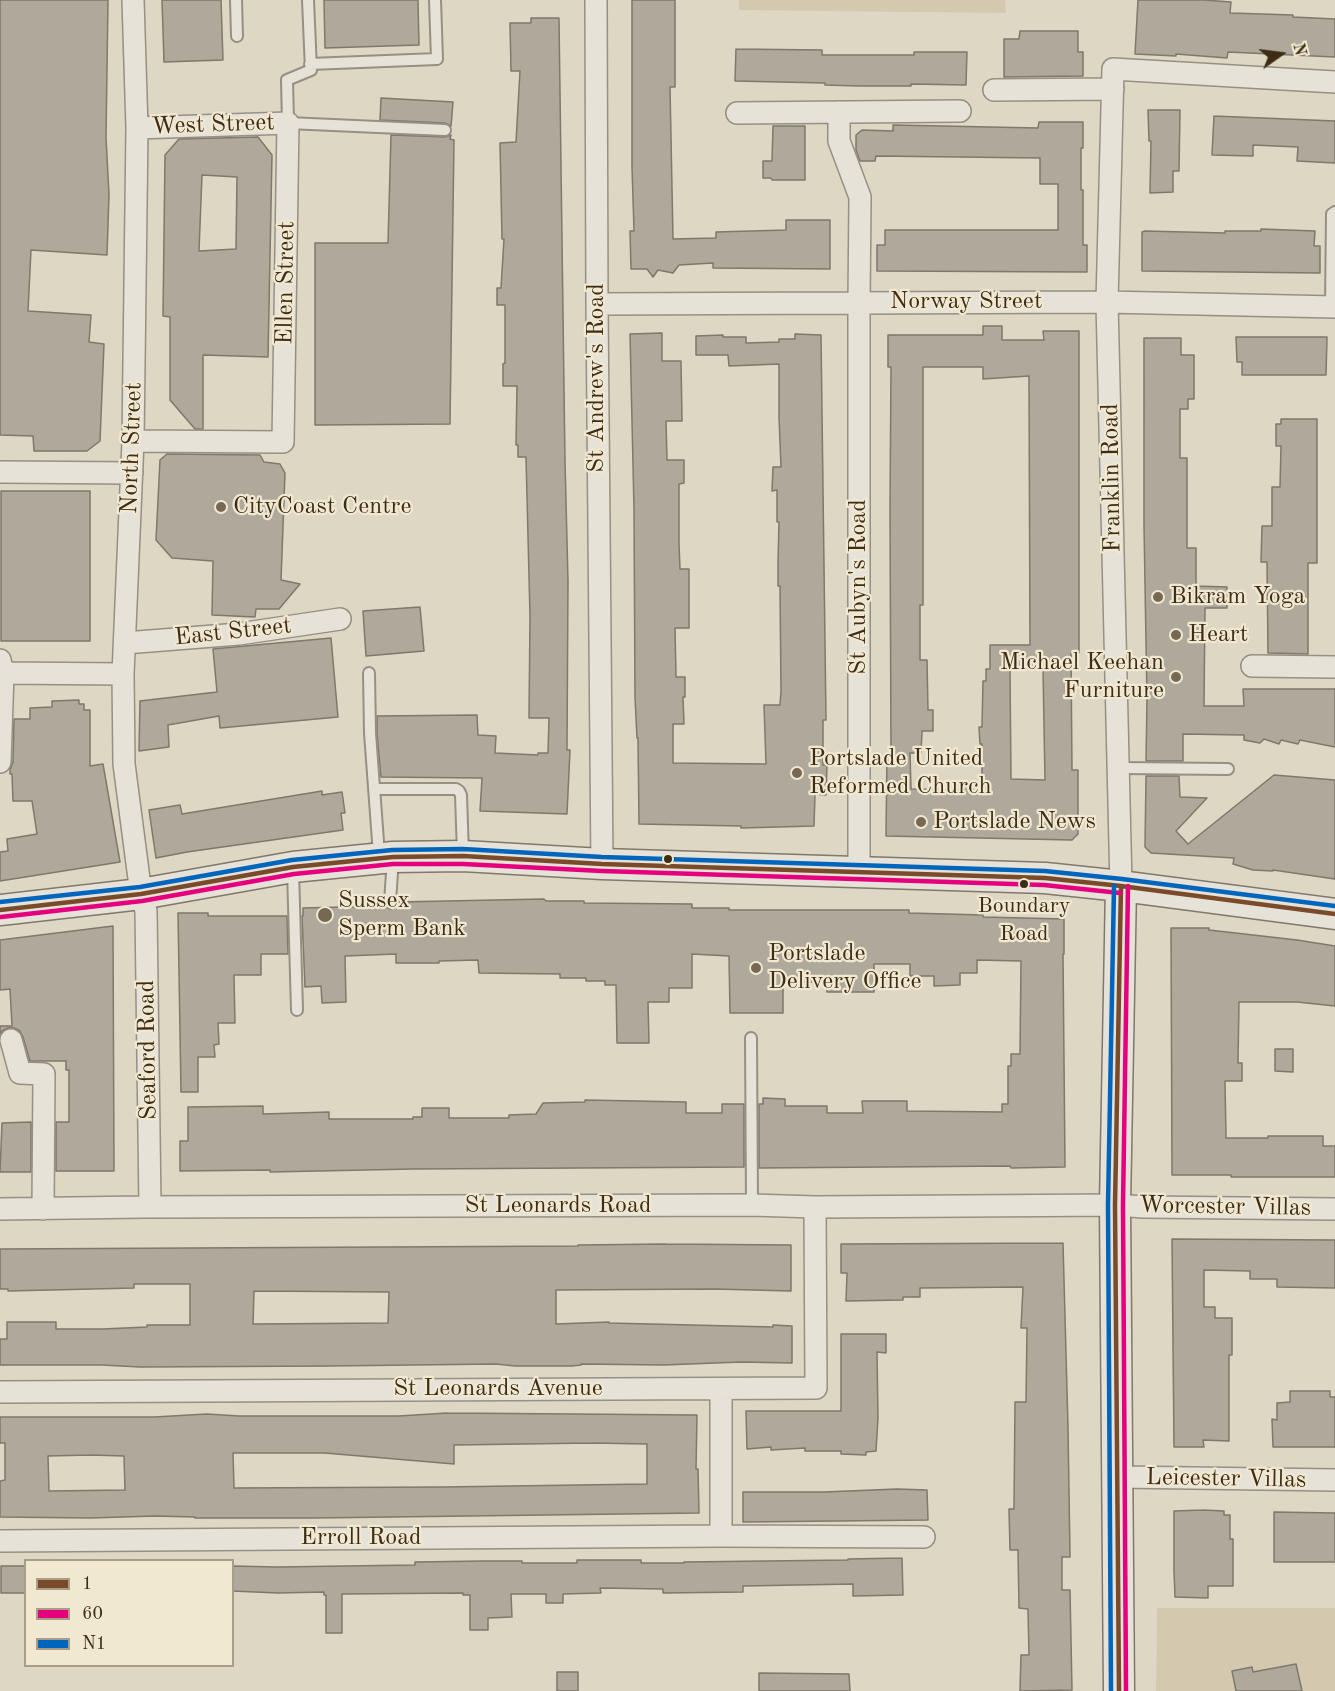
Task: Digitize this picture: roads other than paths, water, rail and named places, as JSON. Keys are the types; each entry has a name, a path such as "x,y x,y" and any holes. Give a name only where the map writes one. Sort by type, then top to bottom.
{"main road":[{"path":"0,910 141,894 293,867 386,858 463,856 602,864 1045,878 1335,914"},
{"path":"1119,1691 1115,1205 1121,886"}],"street":[{"name":"North Street","path":"133,0 137,128 133,441 123,674 124,764 141,894"},
{"name":"St Andrew's Road","path":"596,0 602,864"},
{"path":"994,90 1113,79 1335,82"},
{"name":"Franklin Road","path":"1113,79 1107,302 1121,886"},
{"path":"737,113 960,111"},
{"name":"St Aubyn's Road","path":"839,112 839,141 860,197 859,872"},
{"name":"West Street","path":"137,128 288,123"},
{"name":"Ellen Street","path":"133,441 284,442 288,123"},
{"name":"Norway Street","path":"597,304 1107,302 1333,307"},
{"path":"0,472 132,472"},
{"name":"East Street","path":"125,642 239,634 340,619"},
{"path":"1252,666 1335,667"},
{"path":"0,762 2,667 123,674"},
{"name":"Seaford Road","path":"141,894 146,911 150,1208"},
{"path":"11,1040 20,1073 44,1074 44,1209"},
{"name":"St Leonards Road","path":"0,1209 1115,1205"},
{"name":"Worcester Villas","path":"1115,1205 1335,1209"},
{"name":"St Leonards Avenue","path":"0,1392 816,1388 815,1207"},
{"path":"721,1389 721,1536"},
{"name":"Leicester Villas","path":"1118,1477 1335,1480"},
{"name":"Erroll Road","path":"0,1541 721,1536 924,1537"}],"lane":[{"path":"236,0 237,36"},
{"path":"308,0 310,70 287,80 288,123 445,130"},
{"path":"310,64 437,59 435,0"},
{"path":"1333,307 1332,214 1335,212"},
{"path":"369,673 374,789 386,858 390,902"},
{"path":"1119,768 1228,770"},
{"path":"374,789 456,789 461,795 463,856"},
{"path":"293,867 297,1010"},
{"path":"751,1038 752,1205"}],"place":[{"name":"CityCoast Centre","path":"221,507"},
{"name":"Bikram Yoga","path":"1158,597"},
{"name":"Heart","path":"1176,635"},
{"name":"Michael Keehan Furniture","path":"1176,677"},
{"name":"Portslade United Reformed Church","path":"797,773"},
{"name":"Portslade News","path":"921,822"},
{"name":"Boundary Road","path":"1024,884"},
{"name":"Sussex Sperm Bank","path":"325,915"},
{"name":"Portslade Delivery Office","path":"756,968"}]}
